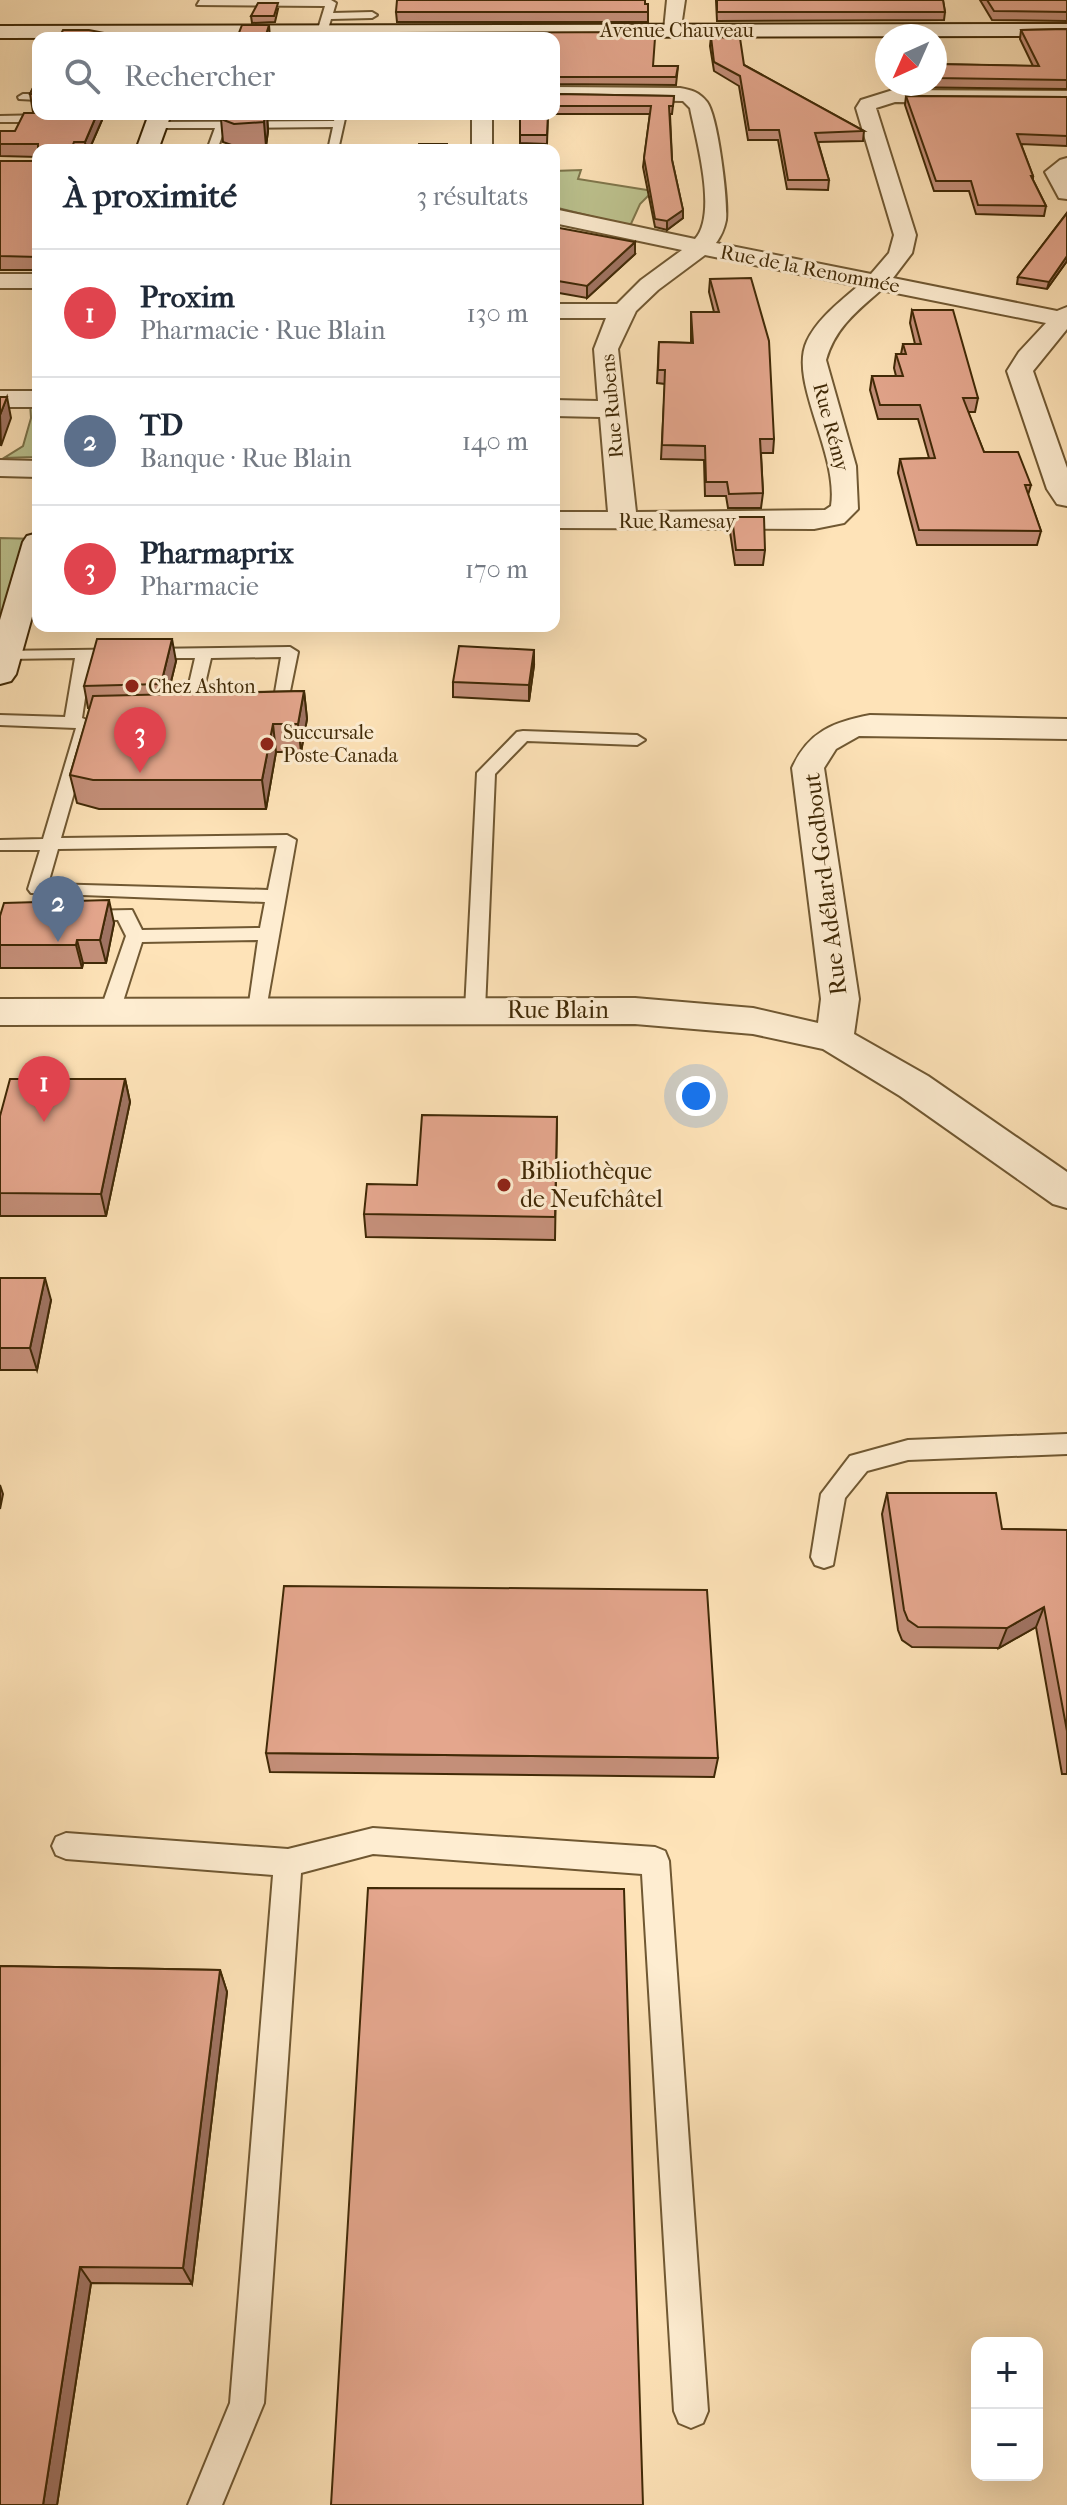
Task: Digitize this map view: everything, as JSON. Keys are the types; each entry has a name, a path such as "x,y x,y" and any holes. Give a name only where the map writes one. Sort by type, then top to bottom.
{"street":[{"path":"673,30 676,0"},
{"path":"192,32 200,2"},
{"name":"Avenue Chauveau","path":"288,32 325,22 673,30 1067,30"},
{"name":"Avenue Chauveau","path":"0,32 32,32"},
{"name":"Rue Rubens","path":"560,93 680,94 697,101 716,207 713,232 700,247 639,293 621,311 610,330 606,349 623,520"},
{"name":"Rue Rémy","path":"844,509 846,487 813,362 822,336 904,249 905,235 866,108 873,101 893,96 1067,97"},
{"path":"149,144 158,120"},
{"path":"482,120 482,144"},
{"path":"1067,164 1056,172 1067,193"},
{"name":"Rue de la Renommée","path":"560,217 1066,318"},
{"path":"0,281 32,281"},
{"path":"560,311 621,311"},
{"path":"1066,318 1037,346 1020,371 1061,489 1067,498"},
{"path":"0,399 32,399"},
{"path":"560,408 611,409"},
{"path":"0,468 32,469"},
{"name":"Rue Ramesay","path":"560,520 814,521 834,517 844,509"},
{"path":"3,664 32,563"},
{"name":"Rue Adélard-Godbout","path":"834,1039 840,999 808,768 814,752 825,739 843,730 870,725 1067,729"},
{"name":"Rue Blain","path":"0,1012 635,1011 753,1021 834,1039 914,1086 1067,1193"}],"lane":[{"path":"200,2 345,3"},
{"path":"331,3 325,22 372,15"},
{"path":"23,97 32,97"},
{"path":"0,119 32,119"},
{"path":"158,120 221,125 278,120"},
{"path":"334,144 340,120"},
{"path":"214,144 221,125"},
{"path":"3,664 84,653 290,652 282,698"},
{"path":"74,719 84,653"},
{"path":"160,716 190,714 204,653"},
{"path":"0,720 102,716"},
{"path":"74,719 86,723 37,889 276,896"},
{"path":"475,1010 486,773 523,736 637,740"},
{"path":"0,845 287,840 268,934 258,1010"},
{"path":"63,916 125,914 135,936 110,1011"},
{"path":"135,936 268,934"},
{"path":"824,1557 833,1494 859,1463 908,1450 1067,1444"},
{"path":"66,1846 288,1863 373,1841 655,1861 691,2411"},
{"path":"205,2505 247,2403 288,1863"}],"green space":[{"path":"581,170 578,179 653,191 640,204 630,226 560,208 560,171"},
{"path":"32,403 32,457 4,458 23,446"},
{"path":"0,538 32,539 32,554 0,636"}],"building":[{"path":"397,0 645,0 648,12 396,12"},
{"path":"717,0 943,0 945,12 717,12"},
{"path":"987,0 1067,0 1067,12 994,11"},
{"path":"258,3 278,3 274,16 251,16"},
{"path":"242,25 269,25 267,32 239,32"},
{"path":"1067,29 1067,80 947,78 947,64 1039,66 1021,30"},
{"path":"89,30 99,32 62,32"},
{"path":"560,32 649,32 649,38 655,38 653,66 678,66 676,77 560,77"},
{"path":"711,37 740,38 744,65 864,131 815,133 829,180 788,180 779,130 749,130 740,76 714,62"},
{"path":"560,94 674,96 673,106 669,106 672,160 683,210 667,221 655,219 644,158 651,106 560,106"},
{"path":"906,96 1067,97 1067,136 1017,134 1031,176 1046,206 978,205 971,181 936,181"},
{"path":"24,113 32,113 32,120 94,120 85,142 73,144 0,144 0,131 15,131"},
{"path":"224,120 264,120 264,122 234,124"},
{"path":"520,120 548,120 547,135 520,135"},
{"path":"0,161 32,161 32,257 0,256"},
{"path":"1067,213 1067,256 1049,282 1018,277"},
{"path":"560,228 635,242 587,286 560,281"},
{"path":"751,278 769,341 774,439 760,439 763,493 729,494 727,482 706,482 705,446 662,445 665,370 658,370 659,342 693,343 691,312 719,312 710,279"},
{"path":"912,310 953,310 978,398 963,398 984,452 1018,452 1031,485 1025,485 1041,531 919,530 900,459 935,458 920,405 880,405 872,376 903,376 896,354 906,354 903,344 921,344"},
{"path":"0,397 7,397 0,415"},
{"path":"732,517 764,517 765,550 736,550"},
{"path":"97,639 172,639 161,684 84,686"},
{"path":"459,646 534,650 529,685 453,682"},
{"path":"304,691 298,724 273,724 262,780 93,780 70,775 93,696"},
{"path":"109,900 100,940 77,940 76,945 0,945 0,916 4,903"},
{"path":"10,1079 125,1079 101,1194 0,1193 0,1116"},
{"path":"422,1115 557,1117 555,1217 364,1214 367,1184 417,1185"},
{"path":"0,1278 45,1278 30,1348 0,1348"},
{"path":"887,1493 996,1493 1002,1529 1067,1530 1067,1731 1044,1607 1007,1628 918,1627 908,1620"},
{"path":"284,1586 707,1590 718,1758 266,1753"},
{"path":"368,1888 624,1889 643,2505 331,2505"},
{"path":"0,1966 220,1970 183,2268 80,2267 43,2505 0,2505"}],"place":[{"name":"Chez Ashton","path":"132,686"},
{"name":"Succursale Poste-Canada","path":"267,744"},
{"name":"Pharmaprix","path":"140,773"},
{"name":"TD","path":"58,942"},
{"name":"Proxim","path":"44,1122"},
{"name":"Bibliothèque de Neufchâtel","path":"504,1185"}]}
